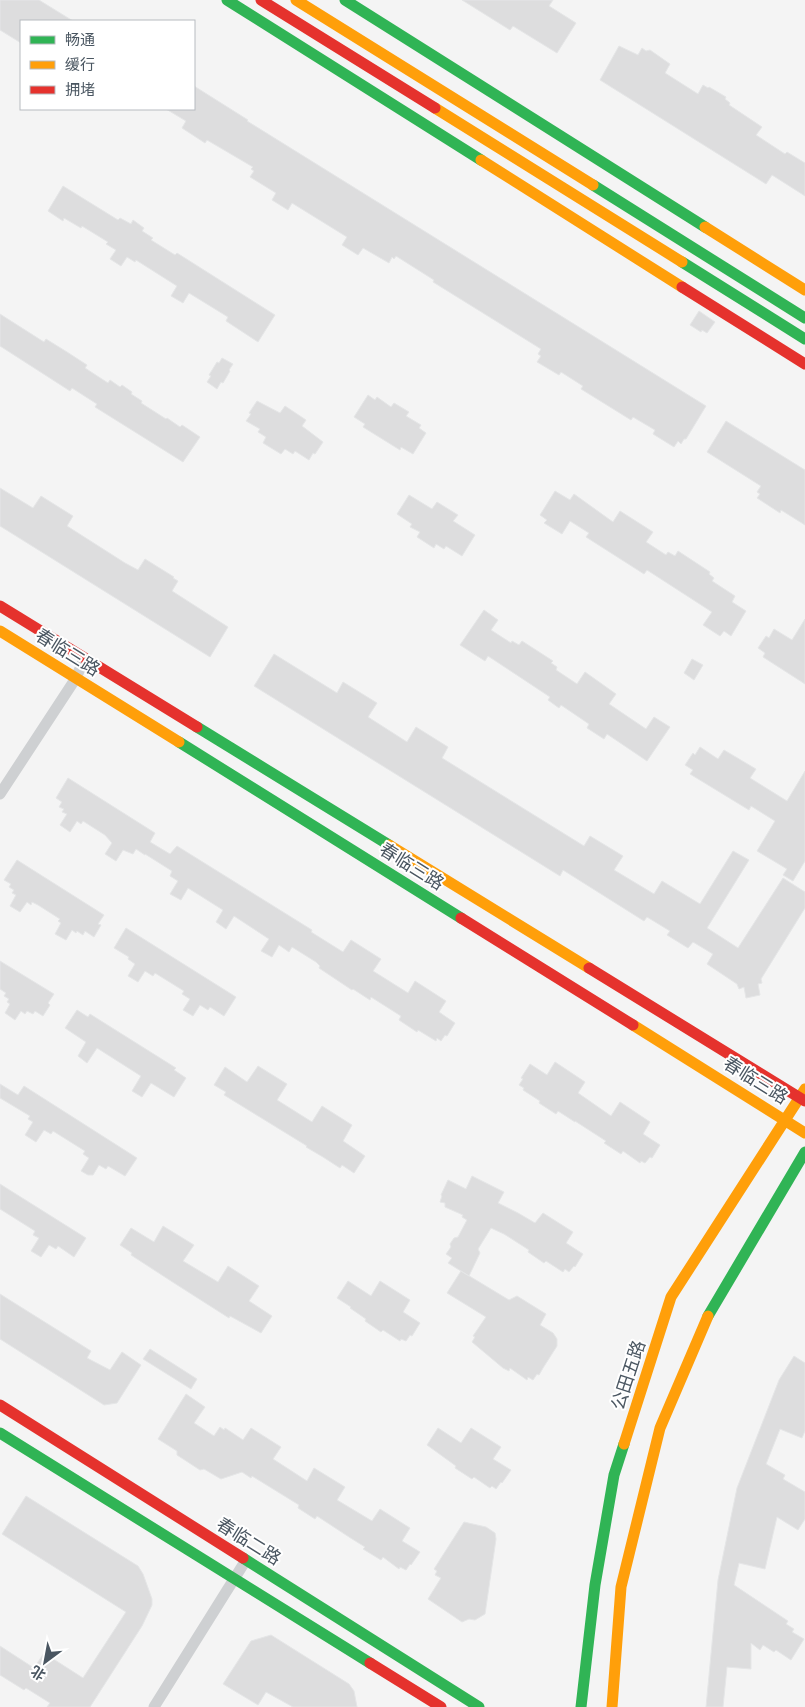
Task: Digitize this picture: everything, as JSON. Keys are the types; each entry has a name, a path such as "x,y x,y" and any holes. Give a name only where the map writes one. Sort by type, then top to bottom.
{"street":[{"path":"227,0 805,364"},
{"path":"261,0 805,339"},
{"path":"296,0 805,318"},
{"path":"345,0 805,290"},
{"name":"春临三路","path":"0,606 803,1096"},
{"name":"春临三路","path":"0,631 805,1133"},
{"path":"0,794 76,678 84,658"},
{"name":"公田五路","path":"581,1707 595,1585 614,1474 671,1298 803,1096"},
{"path":"612,1707 621,1587 660,1428 708,1316 805,1152"},
{"name":"春临二路","path":"0,1405 480,1707"},
{"path":"0,1434 441,1707"},
{"path":"154,1707 246,1560"}],"building":[{"path":"0,0 39,0 71,20 20,20 20,42 0,30"},
{"path":"462,0 553,0 549,6 576,23 557,53 513,26 510,30"},
{"path":"619,46 638,55 642,48 646,51 650,50 670,64 665,73 698,94 703,85 726,97 725,99 730,103 729,105 762,127 756,135 785,154 787,152 805,163 805,196 772,175 766,184 600,80"},
{"path":"195,87 247,121 706,406 686,439 681,444 678,441 674,447 653,434 655,430 633,417 631,420 581,389 583,386 561,372 559,375 537,362 541,356 538,354 541,349 433,282 434,280 396,256 394,259 392,257 389,263 363,248 358,255 342,245 347,237 292,203 288,210 272,200 276,193 250,177 254,171 251,169 253,167 207,140 205,143 182,128 186,121 168,110 195,110"},
{"path":"63,186 118,220 120,218 131,224 133,220 144,228 142,231 153,238 151,240 175,255 177,253 275,315 258,342 226,321 228,317 189,293 183,303 171,296 177,286 136,260 135,262 127,257 121,266 110,259 116,250 106,244 108,242 82,226 81,228 64,218 63,221 48,211"},
{"path":"699,311 715,322 707,333 702,330 701,332 690,325"},
{"path":"0,314 44,342 46,339 67,352 87,365 85,368 108,383 110,380 120,387 122,385 142,401 141,403 200,437 183,462 95,407 97,404 72,388 70,391 0,346"},
{"path":"222,358 233,364 223,383 221,382 217,389 207,382 217,362 219,363"},
{"path":"368,395 375,400 377,397 391,407 394,403 409,412 406,416 421,425 419,428 426,433 413,454 401,447 400,450 363,427 365,424 354,417"},
{"path":"257,401 280,413 285,406 306,420 302,426 323,442 309,460 295,451 293,454 285,449 281,454 263,443 266,437 258,432 260,429 246,421"},
{"path":"726,421 805,470 805,525 781,510 780,513 757,498 760,494 757,492 761,486 707,452"},
{"path":"0,488 33,508 41,496 73,516 67,526 125,563 138,570 145,559 174,577 178,581 172,591 228,627 210,657 0,526"},
{"path":"555,491 570,500 574,494 613,522 620,511 653,532 646,542 666,555 668,552 675,556 678,551 710,572 709,574 714,578 712,581 735,596 732,602 746,611 731,636 724,631 720,636 703,625 712,612 647,570 644,574 586,537 589,533 570,521 562,534 544,523 547,520 540,515"},
{"path":"409,495 432,509 437,502 458,515 453,521 475,535 462,556 446,546 444,549 436,544 434,548 417,537 420,532 410,527 412,524 397,514"},
{"path":"484,610 498,620 491,630 511,643 512,641 519,645 522,641 553,661 551,663 557,667 556,670 577,684 585,672 616,694 609,704 646,729 654,717 670,727 647,761 607,734 604,739 587,728 589,724 561,705 559,708 548,700 550,697 488,656 485,661 460,645"},
{"path":"805,619 805,684 763,657 765,653 758,648 766,636 769,638 774,629 792,640"},
{"path":"274,654 337,693 343,682 377,703 368,717 407,742 416,727 448,747 442,758 584,846 590,836 623,856 614,870 654,894 662,881 700,904 733,851 749,860 707,928 738,948 783,878 805,892 805,908 761,979 762,983 758,984 760,995 746,998 744,987 739,989 737,984 707,964 713,954 693,942 688,948 667,935 670,931 647,917 644,921 563,870 560,876 254,686"},
{"path":"692,659 703,665 694,680 684,673"},
{"path":"700,747 718,759 724,750 756,769 750,778 787,801 805,771 805,861 793,881 783,875 787,869 757,851 775,821 751,806 749,810 690,774 693,770 685,765 693,753 695,755"},
{"path":"68,778 155,833 150,842 170,854 177,846 312,930 311,932 343,952 351,940 381,959 373,971 408,993 415,981 446,1001 439,1012 455,1023 447,1036 445,1035 441,1041 437,1038 436,1041 418,1030 417,1032 399,1020 401,1016 371,997 370,1000 352,990 319,968 320,966 316,962 292,947 289,952 279,945 272,957 261,951 269,939 234,916 226,929 216,922 223,910 188,888 181,900 170,894 178,881 170,876 172,871 136,849 133,854 123,850 116,861 105,854 112,843 105,835 83,821 81,824 77,821 70,832 60,825 67,814 62,812 64,809 59,807 62,802 56,798"},
{"path":"17,860 104,915 98,924 101,925 94,937 85,931 83,935 72,930 66,940 55,934 61,923 58,921 60,919 38,905 32,902 31,905 27,902 20,912 10,906 16,895 12,893 14,890 9,887 11,884 4,880"},
{"path":"126,928 236,997 224,1016 210,1007 208,1010 200,1005 193,1016 183,1010 190,999 182,994 184,991 155,973 153,976 145,971 138,982 128,976 135,964 128,959 129,957 114,948"},
{"path":"0,961 54,994 43,1016 35,1011 33,1014 27,1011 25,1014 21,1011 15,1020 5,1013 10,1004 7,1002 9,999 4,996 6,993 0,989"},
{"path":"77,1010 88,1017 90,1014 176,1068 174,1070 186,1078 174,1097 151,1083 142,1097 132,1091 141,1076 97,1048 87,1063 78,1056 86,1042 65,1028"},
{"path":"555,1062 585,1082 578,1093 611,1116 620,1102 650,1122 643,1134 660,1145 652,1158 650,1157 645,1163 641,1161 640,1163 623,1151 621,1154 604,1143 606,1141 575,1121 558,1111 556,1114 539,1103 540,1101 523,1090 524,1088 519,1085 530,1064 547,1075"},
{"path":"258,1066 287,1084 277,1100 312,1122 322,1106 352,1125 343,1141 365,1156 354,1173 342,1165 340,1168 306,1147 224,1095 226,1092 214,1085 225,1067 247,1082"},
{"path":"0,1084 18,1095 24,1086 137,1158 125,1176 108,1166 106,1169 99,1165 93,1175 88,1175 81,1171 89,1158 83,1154 85,1151 53,1131 51,1134 44,1130 36,1142 25,1135 33,1122 28,1119 30,1116 0,1098"},
{"path":"472,1176 504,1192 498,1203 535,1223 543,1213 573,1232 566,1243 583,1254 575,1267 569,1272 565,1269 563,1272 546,1261 544,1263 528,1252 529,1250 491,1228 478,1249 480,1253 469,1276 448,1263 452,1258 446,1254 451,1247 450,1244 454,1238 458,1237 467,1220 462,1217 463,1215 445,1207 445,1203 440,1202 441,1195 448,1180 466,1189"},
{"path":"0,1184 86,1238 74,1257 58,1246 56,1249 49,1245 41,1257 31,1251 39,1238 33,1235 35,1231 0,1209"},
{"path":"163,1226 194,1245 183,1261 218,1282 228,1266 259,1286 249,1301 272,1316 261,1333 230,1316 229,1318 131,1255 132,1253 120,1245 131,1228 154,1242"},
{"path":"461,1271 509,1300 517,1296 546,1314 540,1325 553,1333 557,1339 557,1346 539,1375 537,1374 533,1380 528,1377 527,1380 510,1368 509,1371 503,1368 472,1342 475,1337 473,1336 486,1317 447,1293"},
{"path":"348,1281 371,1296 380,1281 410,1300 403,1312 420,1323 412,1336 410,1335 406,1341 401,1339 400,1341 383,1330 381,1332 337,1298"},
{"path":"0,1294 91,1351 87,1358 110,1370 122,1352 141,1365 117,1403 104,1405 0,1339"},
{"path":"150,1349 197,1379 191,1389 143,1359"},
{"path":"794,1356 805,1363 805,1431 802,1438 780,1429 766,1464 785,1475 783,1479 805,1492 805,1519 798,1530 777,1517 765,1569 739,1563 734,1585 788,1621 786,1624 794,1629 792,1632 804,1639 791,1660 776,1650 774,1652 763,1645 760,1650 751,1643 751,1669 727,1667 723,1707 706,1707 718,1580 737,1488 779,1380"},
{"path":"186,1394 205,1407 194,1423 214,1436 220,1427 224,1430 225,1428 243,1440 251,1428 281,1447 273,1459 307,1481 314,1468 345,1487 337,1500 372,1521 380,1509 410,1528 402,1541 420,1552 411,1565 406,1570 400,1567 399,1569 383,1557 381,1560 363,1549 365,1547 317,1516 315,1519 298,1508 299,1505 252,1476 251,1478 242,1472 221,1479 204,1469 200,1470 177,1455 177,1451 158,1439"},
{"path":"438,1428 461,1443 471,1428 501,1447 493,1459 511,1470 502,1483 496,1489 492,1486 490,1488 474,1477 472,1479 427,1445"},
{"path":"26,1496 138,1566 152,1599 152,1605 142,1626 90,1707 47,1707 50,1703 0,1675 0,1646 34,1668 44,1653 83,1678 126,1612 2,1534"},
{"path":"464,1522 486,1527 495,1533 496,1539 485,1614 475,1620 469,1619 462,1622 428,1599 441,1578 435,1575 437,1571 434,1569"},
{"path":"271,1635 349,1684 354,1691 357,1707 293,1707 266,1692 258,1705 223,1684 251,1641"}],"traffic: fast":[{"path":"227,0 481,160"},
{"path":"345,0 705,227"},
{"path":"593,185 805,318"},
{"path":"682,262 805,339"},
{"path":"197,727 389,845"},
{"path":"179,742 461,918"},
{"path":"708,1316 805,1152"},
{"path":"0,1433 370,1663"},
{"path":"581,1707 595,1585 614,1475 624,1444"},
{"path":"243,1558 479,1707"}],"traffic: slow":[{"path":"296,0 593,185"},
{"path":"435,108 682,262"},
{"path":"481,160 682,287"},
{"path":"705,227 805,290"},
{"path":"0,631 179,742"},
{"path":"389,845 589,968"},
{"path":"633,1025 805,1133"},
{"path":"624,1444 671,1297 805,1089"},
{"path":"612,1707 621,1587 660,1428 708,1316"}],"traffic: jam":[{"path":"261,0 435,108"},
{"path":"682,287 805,364"},
{"path":"0,606 197,727"},
{"path":"461,918 633,1025"},
{"path":"589,968 805,1101"},
{"path":"0,1405 243,1558"},
{"path":"370,1663 441,1707"}]}
